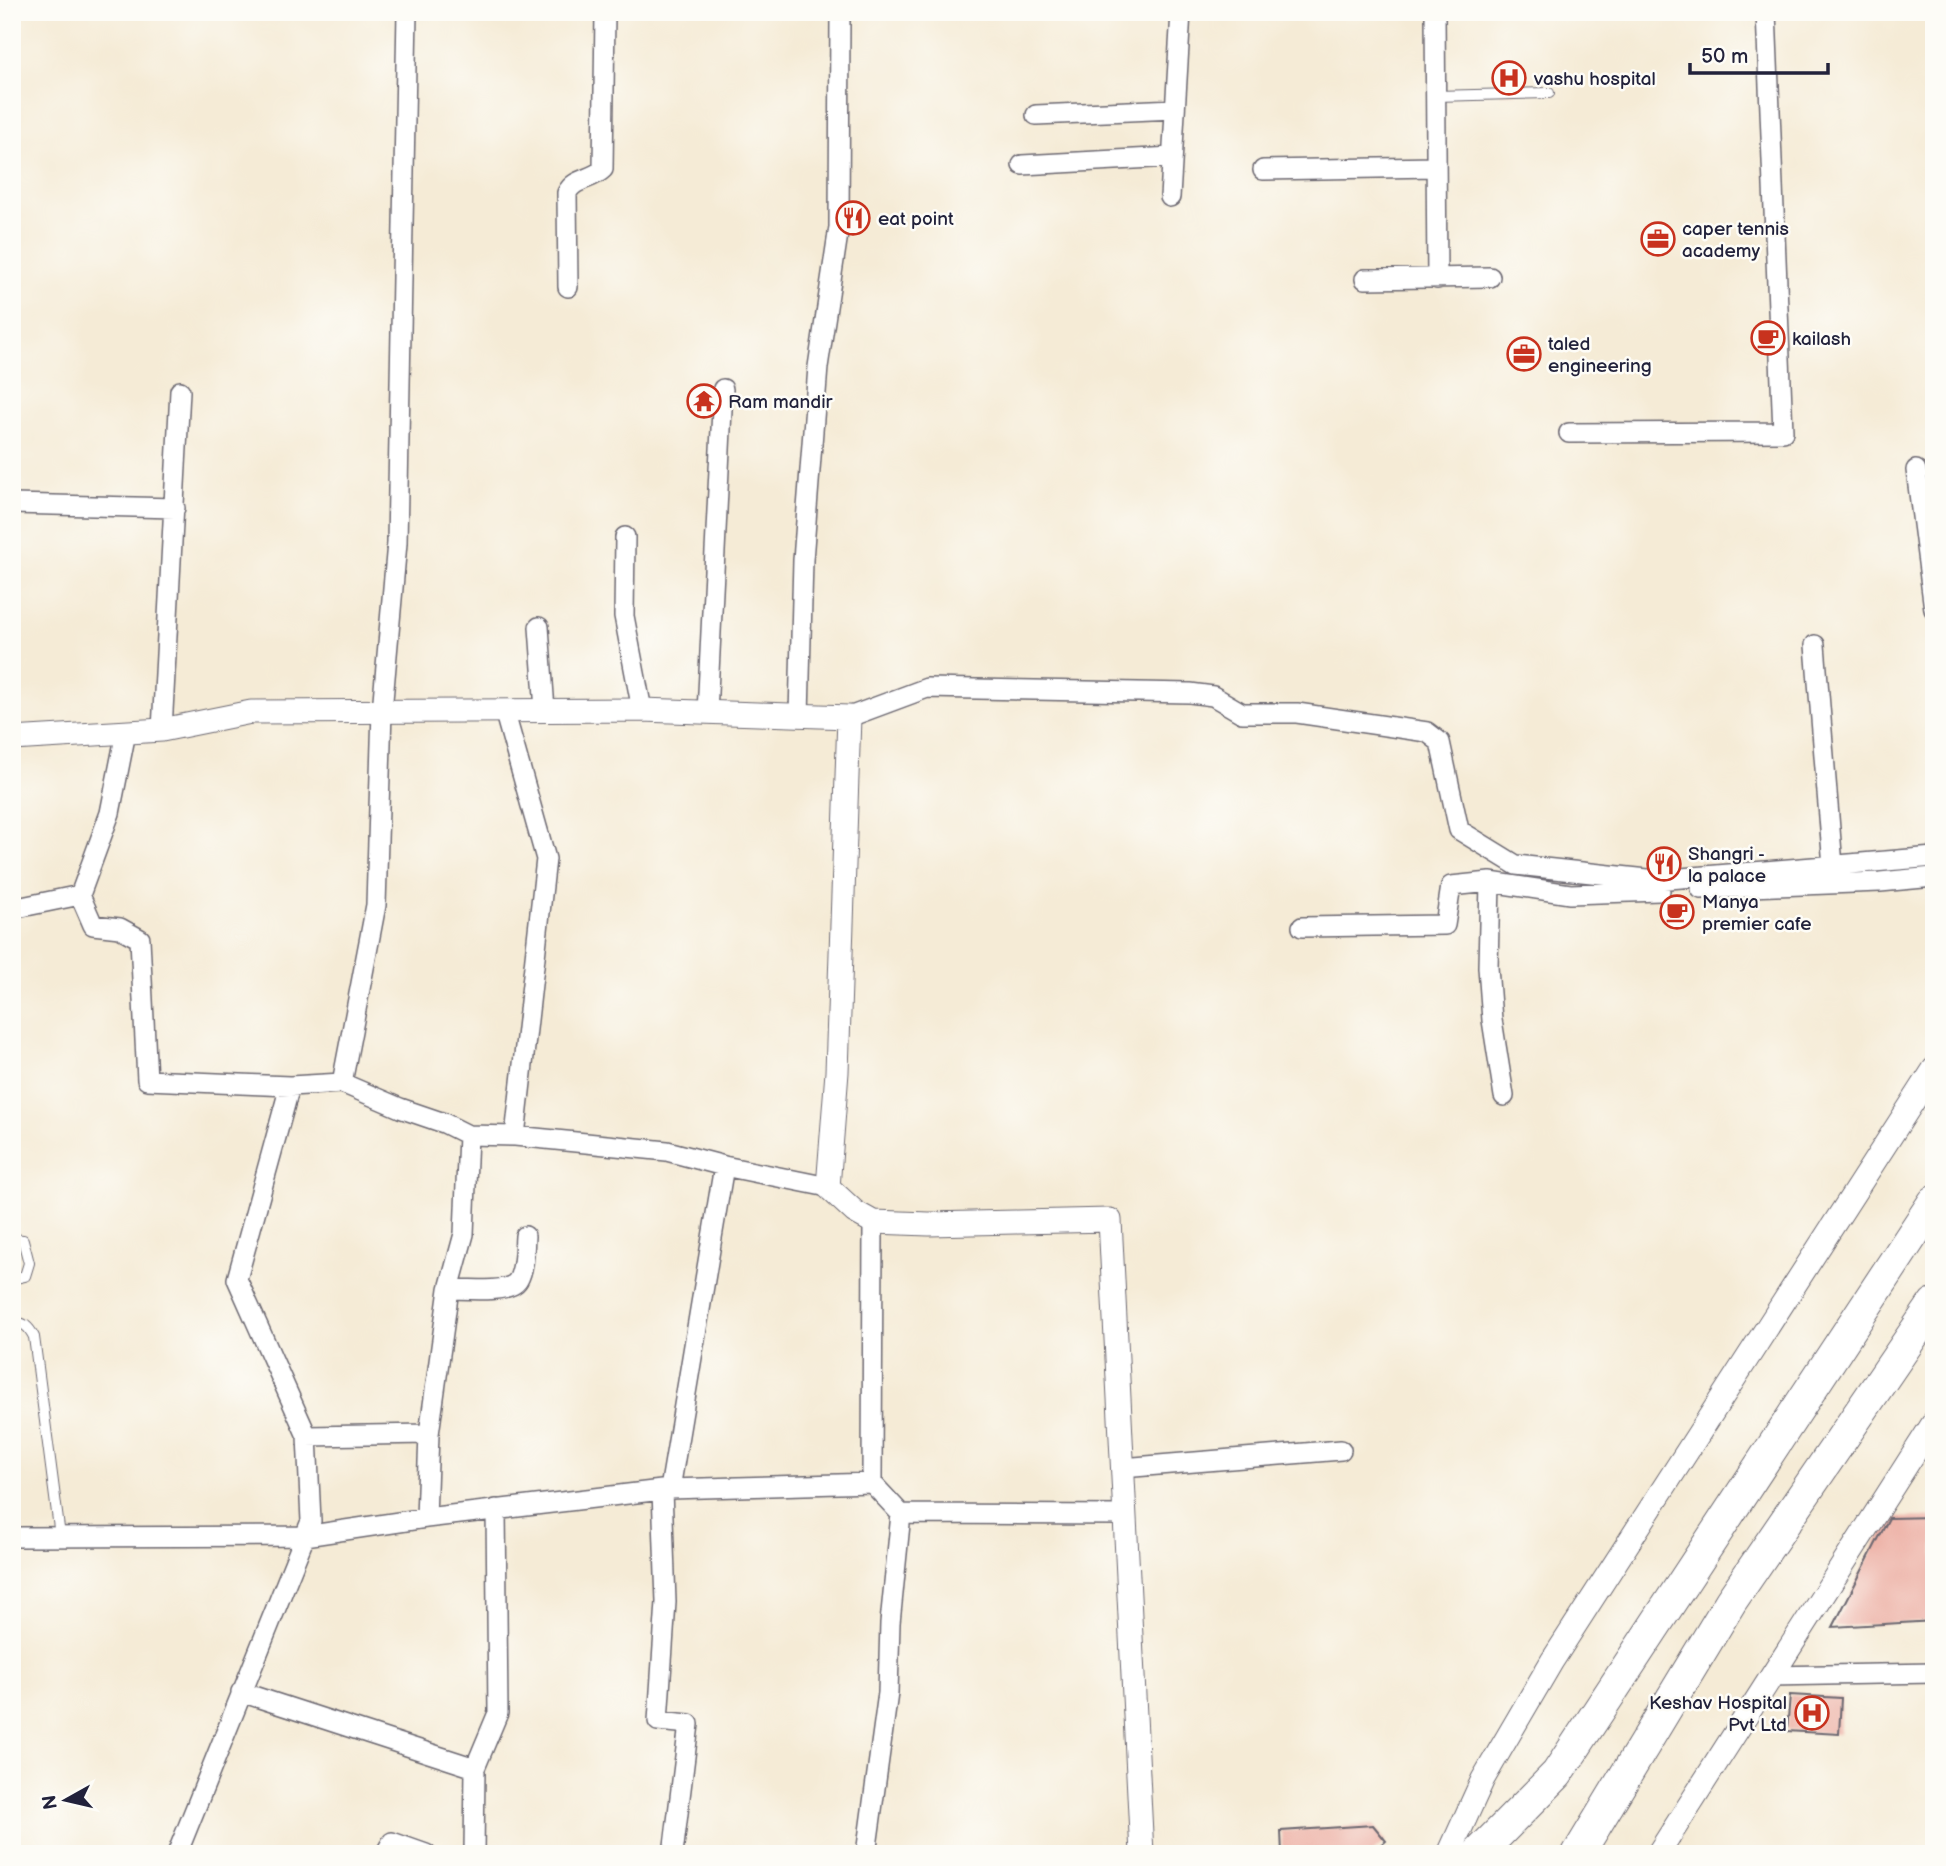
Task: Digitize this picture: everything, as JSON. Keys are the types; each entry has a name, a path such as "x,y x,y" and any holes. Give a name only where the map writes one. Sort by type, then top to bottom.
{"highway":[{"path":"1478,1854 1557,1774 1934,1202"},
{"path":"1578,1854 1731,1601 1934,1304"}],"street":[{"path":"342,1083 376,905 382,711 397,542 407,12"},
{"path":"568,287 567,193 574,183 600,173 603,169 605,12"},
{"path":"799,716 803,560 818,367 839,227 840,12"},
{"path":"1170,197 1181,12"},
{"path":"1435,12 1437,279"},
{"path":"1569,433 1783,432 1766,12"},
{"path":"1036,115 1175,109"},
{"path":"1022,165 1172,157"},
{"path":"1263,170 1436,167"},
{"path":"1365,279 1490,277"},
{"path":"707,713 723,389"},
{"path":"162,730 180,391"},
{"path":"1916,470 1934,609"},
{"path":"12,504 174,509"},
{"path":"625,537 624,616 642,710"},
{"path":"539,627 545,710"},
{"path":"1815,645 1833,866"},
{"path":"12,739 162,730 251,712 642,710 849,717 927,688 1190,693 1213,696 1242,713 1297,713 1427,732 1440,742 1459,830 1516,865 1657,880 1934,858"},
{"path":"504,710 546,859 515,1136"},
{"path":"828,1187 837,1072 849,717"},
{"path":"126,732 110,813 80,895 93,926 120,928 140,939 147,1080 290,1086 342,1083 468,1135 515,1136 667,1151 724,1166 828,1187 855,1212 873,1222 929,1224 1110,1220 1142,1854"},
{"path":"1302,927 1444,925 1451,886 1490,882 1570,894 1880,882 1934,877"},
{"path":"1490,882 1488,967 1492,1020 1504,1096"},
{"path":"12,909 80,895"},
{"path":"1449,1854 1483,1779 1552,1661 1934,1069"},
{"path":"177,1854 311,1521 307,1436 237,1279 290,1086"},
{"path":"426,1518 429,1434 449,1289 464,1234 468,1135"},
{"path":"673,1854 689,1724 658,1721 666,1602 666,1489 724,1166"},
{"path":"873,1222 872,1483 901,1514 1125,1516"},
{"path":"449,1289 504,1289 515,1284 520,1277 525,1236"},
{"path":"1658,1854 1934,1422"},
{"path":"307,1436 429,1434"},
{"path":"1122,1468 1341,1450"},
{"path":"12,1536 305,1536 426,1518 666,1489 872,1483"},
{"path":"474,1854 475,1768 498,1713 496,1509"},
{"path":"866,1854 888,1693 890,1623 901,1514"},
{"path":"1771,1676 1934,1673"},
{"path":"241,1692 475,1768"},
{"path":"385,1854 392,1842 426,1854"}],"lane":[{"path":"1435,96 1549,93"},
{"path":"12,1239 23,1240 29,1263 25,1276 12,1279"},
{"path":"12,1322 20,1322 30,1328 34,1337 60,1536"}],"shaded area":[{"name":"vashu hospital","path":"1520,62 1516,94 1500,94 1500,63"}],"building":[{"path":"1934,1517 1934,1621 1833,1627 1889,1518"},
{"path":"1790,1695 1841,1698 1839,1734 1787,1731"},
{"path":"1373,1825 1386,1841 1371,1854 1282,1854 1281,1831"}],"place":[{"name":"vashu hospital","path":"1509,78"},
{"name":"eat point","path":"853,218"},
{"name":"caper tennis academy","path":"1658,239"},
{"name":"kailash","path":"1768,338"},
{"name":"taled engineering","path":"1524,354"},
{"name":"Ram mandir","path":"704,401"},
{"name":"Shangri - la palace","path":"1664,864"},
{"name":"Manya premier cafe","path":"1677,912"},
{"name":"Keshav Hospital Pvt Ltd","path":"1812,1713"}]}
